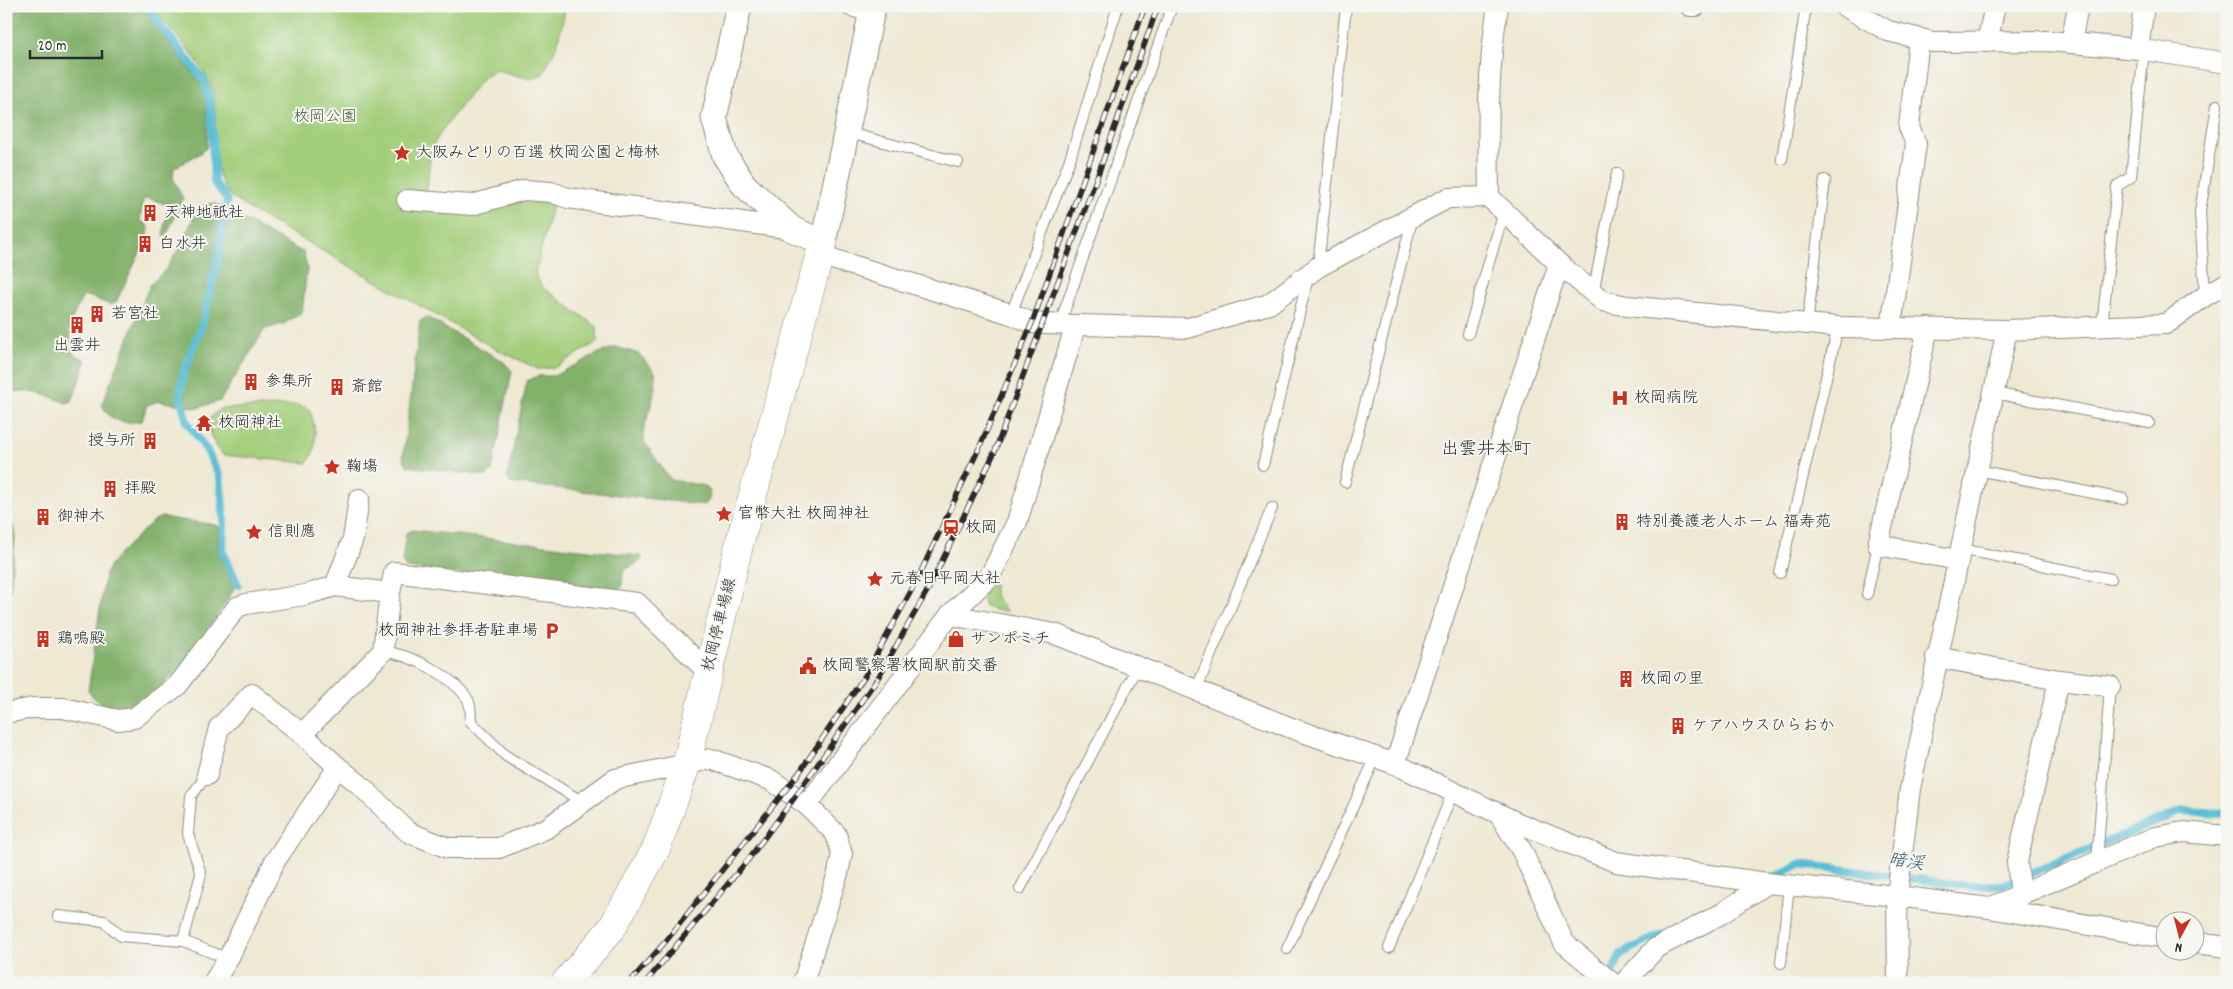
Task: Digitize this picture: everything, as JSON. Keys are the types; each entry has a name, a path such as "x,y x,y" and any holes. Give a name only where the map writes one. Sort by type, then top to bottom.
{"main road":[{"name":"枚岡停車場線","path":"565,983 612,928 656,848 686,766 740,541 821,249"}],"street":[{"path":"739,6 714,118 725,156 744,185 792,229 821,249 1011,314 1032,323 1067,326 1092,324 1188,328 1269,304 1314,271 1448,198 1489,197"},
{"path":"1498,6 1492,40 1487,110 1489,197 1559,264 1603,301 1627,306 1807,325 2007,330 2166,324 2227,283"},
{"path":"1690,6 1696,6"},
{"path":"1844,6 1871,13 1888,31 1933,42 2049,41 2141,49 2227,62"},
{"path":"1987,42 1995,6"},
{"path":"2071,43 2078,6"},
{"path":"2141,49 2144,6"},
{"path":"821,249 846,132 865,8"},
{"path":"1891,328 1916,144 1909,127 1919,39"},
{"path":"407,200 472,205 524,190 533,190 551,192 568,198 792,229"},
{"path":"1395,764 1559,264"},
{"path":"807,806 950,615 990,576 1017,522 1067,326"},
{"path":"1928,328 1878,545 1960,555"},
{"path":"1898,983 1897,895 1910,789 1936,657 1960,555 2007,330"},
{"path":"335,586 353,539 359,499"},
{"path":"302,734 383,651 394,572 637,603 709,672"},
{"path":"6,713 34,708 63,708 118,720 134,718 178,685 237,607 305,595 335,586 390,593"},
{"path":"950,615 1055,634 1294,729 1395,764 1498,814 1616,862 1767,883 1897,895 1989,908 2156,936"},
{"path":"1936,657 2059,680 2110,686"},
{"path":"2021,894 2017,862 2059,680"},
{"path":"207,776 219,728 252,694 302,734 359,784 408,832 448,848 499,848 547,828 615,779 686,766 711,759 771,780 807,806 836,834 842,854 838,873 803,983"},
{"path":"214,983 275,861 338,767"},
{"path":"1498,814 1522,851 1564,942 1612,983"},
{"path":"1989,908 2097,857 2155,837 2184,832 2227,836"},
{"path":"1624,983 1656,948 1721,914 1767,883"},
{"path":"2206,944 2227,947"}],"lane":[{"path":"1011,314 1070,159 1118,6"},
{"path":"1067,326 1172,6"},
{"path":"1263,465 1314,271 1346,6"},
{"path":"1782,159 1806,6"},
{"path":"2102,327 2117,186 2131,177 2141,49"},
{"path":"2205,296 2200,212 2217,105"},
{"path":"846,132 958,162"},
{"path":"1593,293 1617,173"},
{"path":"1807,325 1825,180"},
{"path":"1468,334 1504,212"},
{"path":"1345,482 1413,217"},
{"path":"1780,573 1838,327"},
{"path":"1994,393 2149,423"},
{"path":"1977,470 2123,499"},
{"path":"1196,690 1272,508"},
{"path":"1867,594 1878,545"},
{"path":"1960,555 2111,579"},
{"path":"383,651 400,653 428,666 448,680 468,698 471,722 506,756 583,802"},
{"path":"1020,889 1138,667"},
{"path":"2097,857 2110,686"},
{"path":"1287,949 1376,757"},
{"path":"183,941 201,874 188,834 191,796 207,776"},
{"path":"1389,948 1453,792"},
{"path":"1780,962 1789,885"},
{"path":"58,916 104,920 121,936 183,941 228,958"}],"green space":[{"path":"6,6 143,6 156,26 203,86 207,105 207,147 202,152 174,168 173,178 183,199 166,236 163,236 168,205 148,198 143,200 140,221 149,228 148,236 116,302 111,305 88,296 83,296 69,325 72,353 85,359 85,365 72,401 66,403 37,393 21,391 6,393"},
{"name":"枚岡公園","path":"152,6 566,6 557,45 543,74 530,79 497,70 484,76 442,130 431,149 427,208 525,196 553,201 535,274 542,287 597,327 597,342 554,368 538,369 496,349 237,201 224,187 219,174 214,103 208,79 194,57"},
{"path":"214,203 304,253 307,269 302,313 283,324 265,329 220,401 197,408 159,401 147,405 142,421 123,422 113,418 108,415 102,404 150,285 167,268 180,247 194,217 202,206"},
{"path":"427,317 504,362 512,371 492,471 486,476 407,466 403,457 420,321"},
{"path":"616,347 639,354 655,372 656,388 643,432 645,443 672,480 705,486 710,491 709,500 705,505 511,483 507,478 527,381 538,376 554,376 599,353"},
{"path":"296,405 309,409 315,429 315,444 307,463 223,455 210,434 209,419 220,409"},
{"path":"161,517 217,525 220,528 218,551 234,585 233,591 200,641 154,694 138,706 124,711 114,710 99,702 88,691 105,574 116,557 153,521"},
{"path":"6,519 13,525 15,538 6,628"},
{"path":"413,530 641,556 642,560 623,571 622,586 618,591 406,568 402,562 406,533"},
{"path":"994,582 996,598 1007,611 995,610 984,605 983,598 985,592"}],"waterway":[{"path":"148,6 160,25 204,80 211,107 214,182 227,199 218,259 203,321 183,374 180,396 187,422 207,451 220,477 224,517 223,552 238,585"},
{"name":"暗渓","path":"1773,878 1800,864 1969,886 2002,885 2182,811 2227,813"},
{"name":"暗渓","path":"1609,979 1621,954 1680,925"}],"railway":[{"path":"629,983 666,941 799,773 866,674 917,580 981,444 1032,323 1145,6"},
{"path":"645,983 747,861 795,797 879,676 930,586 995,451 1101,166 1158,6"}],"place":[{"name":"大阪みどりの百選 枚岡公園と梅林","path":"402,153"},
{"name":"天神地祇社","path":"150,213"},
{"name":"白水井","path":"145,244"},
{"name":"若宮社","path":"97,314"},
{"name":"出雲井","path":"77,325"},
{"name":"参集所","path":"251,382"},
{"name":"斎館","path":"337,387"},
{"name":"枚岡病院","path":"1620,398"},
{"name":"枚岡神社","path":"204,423"},
{"name":"授与所","path":"150,441"},
{"name":"鞠塲","path":"332,467"},
{"name":"拝殿","path":"110,489"},
{"name":"官幣大社 枚岡神社","path":"724,514"},
{"name":"御神木","path":"43,517"},
{"name":"特別養護老人ホーム 福寿苑","path":"1622,522"},
{"name":"枚岡","path":"951,528"},
{"name":"信則應","path":"254,532"},
{"name":"元春日平岡大社","path":"875,579"},
{"name":"枚岡神社参拝者駐車場","path":"552,631"},
{"name":"鶏鳴殿","path":"43,639"},
{"name":"サンポミチ","path":"956,639"},
{"name":"枚岡警察署枚岡駅前交番","path":"808,666"},
{"name":"枚岡の里","path":"1626,679"},
{"name":"ケアハウスひらおか","path":"1678,726"}],"district":[{"name":"出雲井本町","path":"1486,450"}]}
